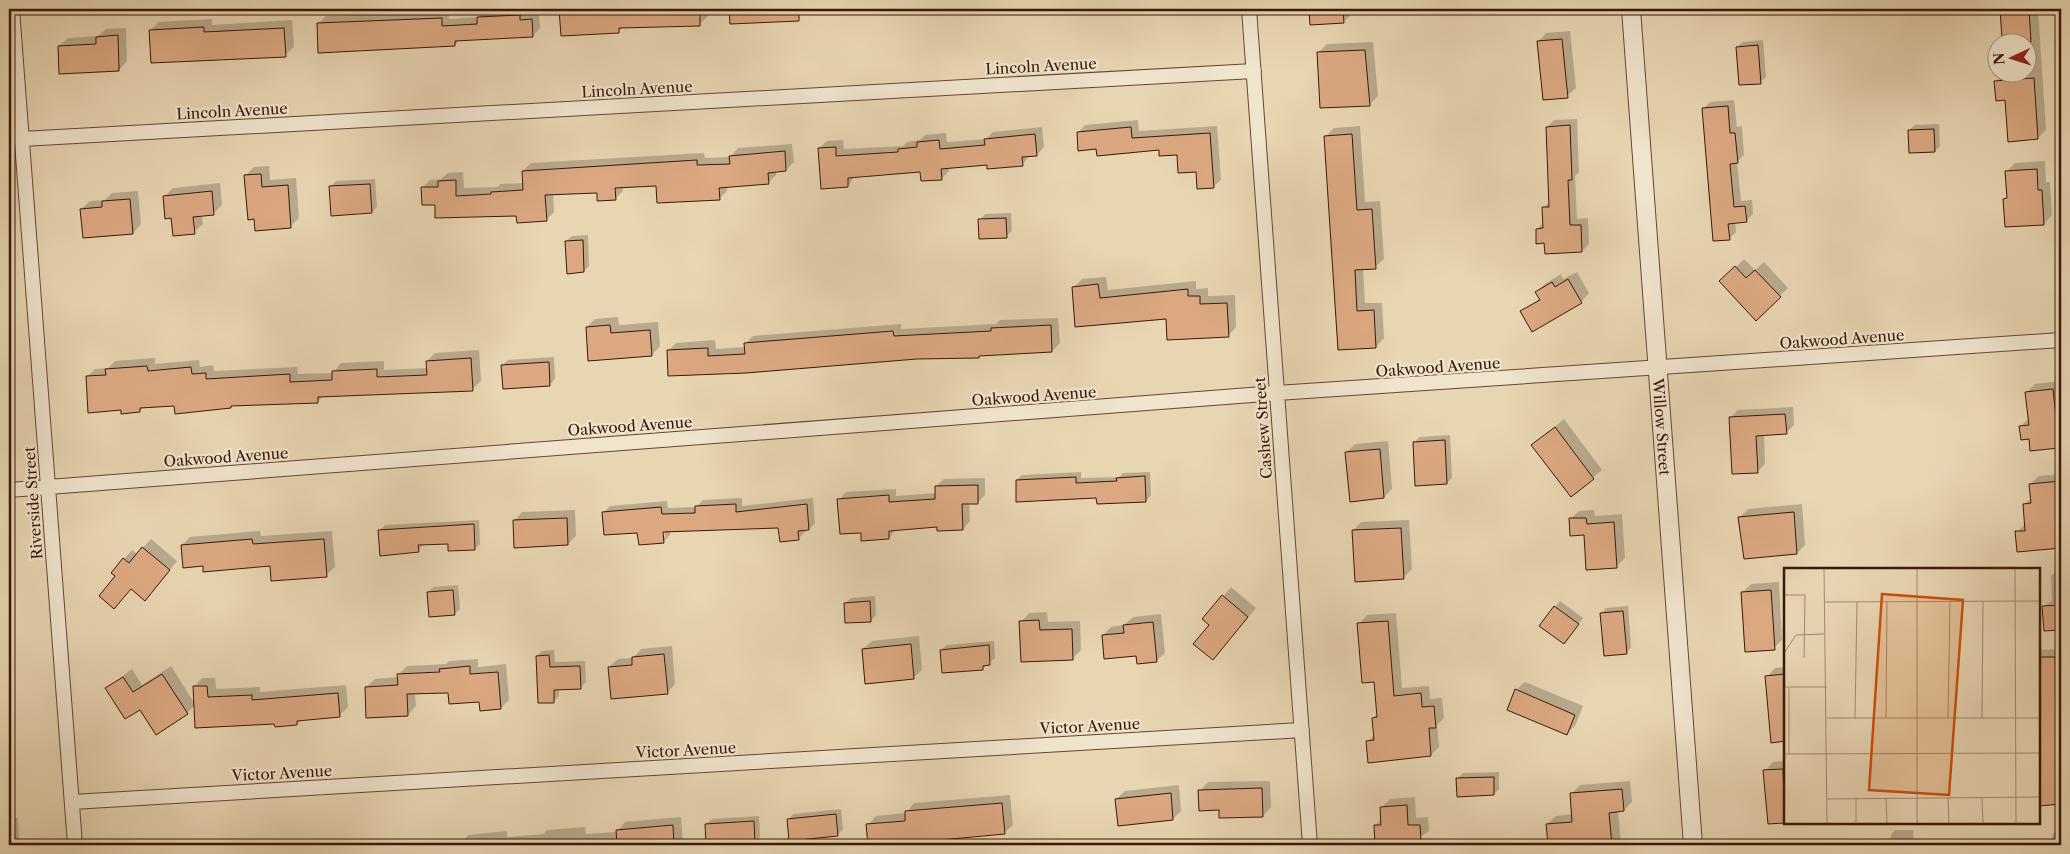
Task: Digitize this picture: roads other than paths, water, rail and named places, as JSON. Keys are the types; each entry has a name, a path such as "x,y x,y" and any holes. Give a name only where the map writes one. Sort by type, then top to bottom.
{"street":[{"name":"Riverside Street","path":"12,9 75,845"},
{"name":"Cashew Street","path":"1249,9 1310,845"},
{"name":"Willow Street","path":"1631,9 1693,845"},
{"name":"Lincoln Avenue","path":"22,140 1254,71"},
{"name":"Oakwood Avenue","path":"9,490 1277,393 2061,340"},
{"name":"Victor Avenue","path":"72,802 1302,730"}]}
